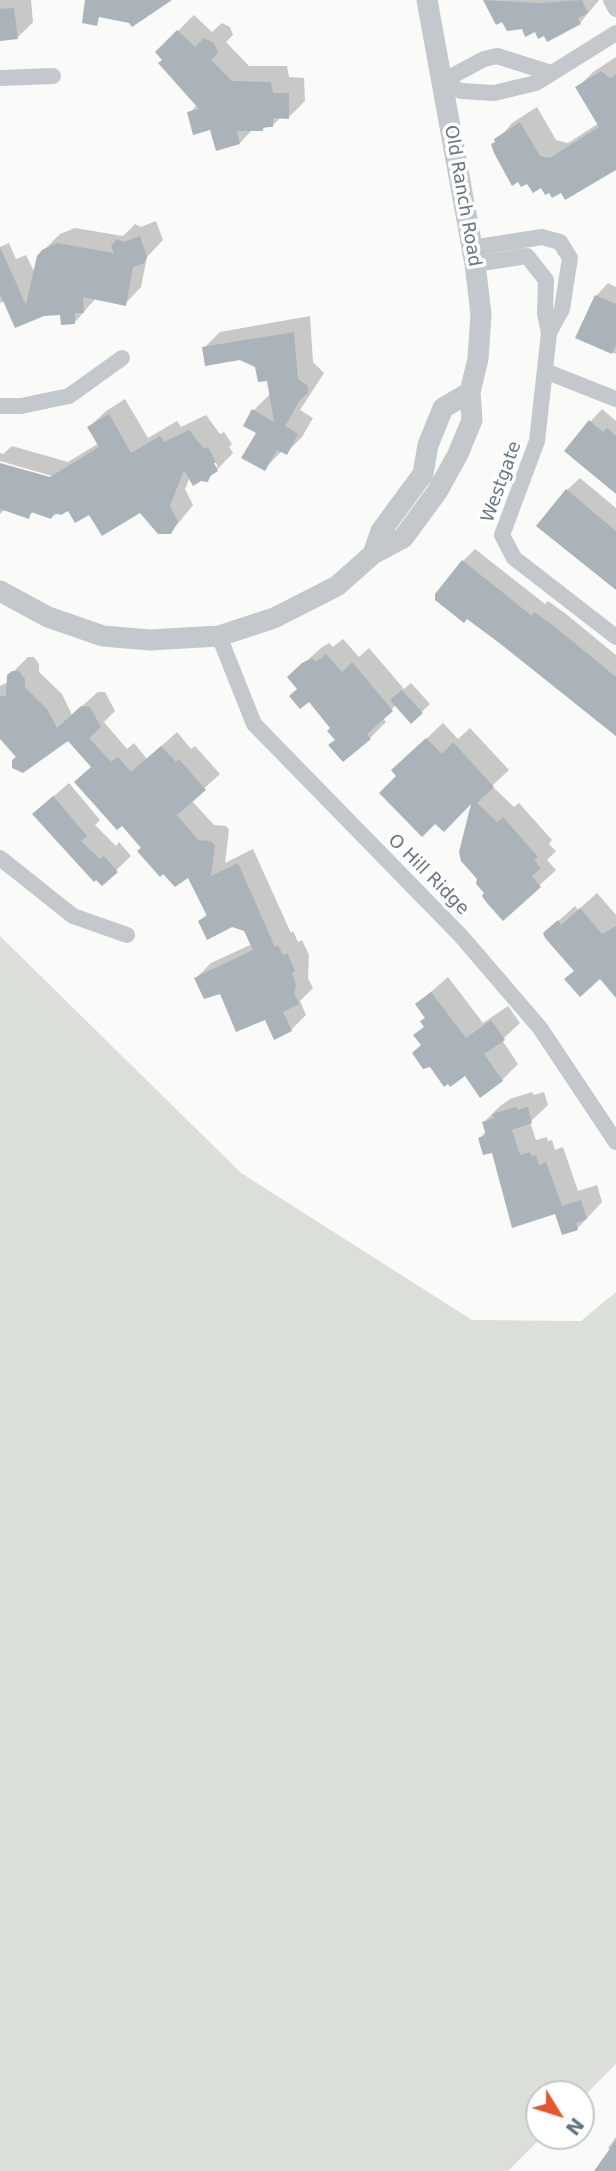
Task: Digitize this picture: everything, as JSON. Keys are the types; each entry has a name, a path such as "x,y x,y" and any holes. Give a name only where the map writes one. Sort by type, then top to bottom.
{"street":[{"name":"Old Ranch Road","path":"0,591 48,617 103,636 150,640 219,636 274,618 337,586 373,554 403,538 436,492 458,454 472,420 470,392 478,359 481,314 474,256 426,0"},
{"path":"611,0 616,9"},
{"path":"441,82 477,92 536,83 616,33"},
{"path":"441,82 491,57 516,60 551,74"},
{"path":"516,60 521,87"},
{"path":"0,78 53,76"},
{"name":"Westgate","path":"474,256 542,237 560,242 570,258 562,309 549,333"},
{"name":"Westgate","path":"474,256 527,256 546,280 545,314 549,333 537,441 502,535 514,558 616,637"},
{"path":"0,406 21,406 69,396 122,358"},
{"path":"545,371 616,398"},
{"name":"Old Ranch Road","path":"373,554 381,531 424,474 428,445 443,408 470,392"},
{"name":"O Hill Ridge","path":"219,636 254,724 461,936 540,1028 616,1142"},
{"path":"0,858 73,916 127,935"}],"shaded area":[{"path":"0,936 241,1173 472,1320 581,1321 616,1292 616,2064 595,2085 595,2080 525,2080 525,2150 529,2150 508,2171 0,2171"}],"building":[{"path":"85,0 172,0 132,27 129,23 99,17 97,26 82,23"},
{"path":"483,0 540,3 582,0 588,13 578,18 581,24 547,42 544,36 538,39 535,32 525,37 522,29 507,31 502,22 496,25"},
{"path":"14,8 18,39 0,41 0,9"},
{"path":"177,30 195,47 204,38 214,43 218,52 211,60 232,81 271,82 273,93 289,93 289,119 273,118 273,127 263,127 263,131 237,131 240,144 216,151 210,130 193,135 187,112 199,109 158,63 162,60 155,52"},
{"path":"601,71 610,78 616,74 616,170 565,200 561,193 552,198 549,193 545,195 541,188 533,193 527,184 521,187 518,182 512,186 494,153 491,144 495,142 494,139 520,122 540,156 550,158 599,127 575,87"},
{"path":"140,236 147,257 144,263 133,267 126,306 83,297 84,313 75,313 75,324 61,325 60,315 44,316 15,328 0,294 0,247 26,305 37,256 42,250 57,243 114,253 111,246 117,239 124,242"},
{"path":"595,295 616,304 616,345 612,354 575,338"},
{"path":"294,332 298,379 308,386 308,393 300,400 285,426 298,434 287,455 277,450 265,471 241,458 256,433 243,426 252,409 274,422 267,381 258,382 255,367 240,360 205,366 202,347"},
{"path":"109,414 131,453 160,436 164,442 189,430 204,449 208,447 216,462 214,463 218,471 210,476 208,482 201,481 193,486 184,470 170,506 178,522 171,534 158,534 140,513 102,536 89,515 75,523 68,511 61,515 54,513 51,519 31,512 29,519 0,509 0,463 50,477 99,447 87,427"},
{"path":"589,420 603,432 607,428 616,436 616,494 564,451"},
{"path":"566,489 616,531 616,590 536,526"},
{"path":"462,560 532,616 534,612 554,626 616,677 616,736 502,645 467,619 464,623 435,600 435,594"},
{"path":"326,654 342,672 352,662 393,711 367,734 371,739 343,762 328,745 335,740 327,731 330,728 309,702 300,709 289,696 297,689 287,677 302,663 312,658 316,662"},
{"path":"12,671 19,671 25,679 25,687 47,709 57,728 81,706 90,707 101,727 89,738 111,762 118,757 131,772 161,746 176,762 179,759 206,790 177,815 198,840 211,841 215,845 211,876 238,863 275,947 278,945 283,955 287,953 295,971 292,973 296,985 294,993 299,1004 283,1012 292,1031 274,1040 265,1020 236,1032 220,994 204,999 194,978 253,950 244,931 232,927 207,940 198,921 207,916 188,878 175,887 163,874 160,877 137,851 141,848 122,826 117,830 74,782 91,767 68,741 23,773 12,768 12,760 16,757 0,739 0,696 6,696 7,675"},
{"path":"402,690 423,713 411,724 390,700"},
{"path":"426,738 442,754 453,742 494,787 477,803 497,822 503,817 538,857 534,860 541,868 532,876 541,887 503,921 486,902 482,896 484,893 476,884 477,879 461,861 459,852 471,804 444,832 435,824 422,837 379,793 396,776 391,770"},
{"path":"53,796 87,836 81,841 100,859 104,856 118,872 102,886 96,880 94,882 32,814"},
{"path":"580,908 602,934 616,926 616,998 600,979 580,997 564,979 574,971 543,933 558,920 561,925"},
{"path":"431,992 466,1038 491,1020 505,1040 484,1054 503,1081 480,1098 465,1076 450,1087 448,1084 444,1087 430,1067 423,1069 412,1053 421,1045 413,1035 424,1027 420,1021 425,1018 415,1004"},
{"path":"516,1107 518,1110 528,1107 532,1123 512,1130 520,1155 530,1152 532,1156 536,1155 539,1165 546,1162 562,1206 581,1200 587,1219 576,1223 578,1230 562,1235 555,1214 512,1228 492,1153 483,1155 478,1138 486,1135 482,1122 494,1118 492,1114"},
{"path":"616,2140 616,2171 594,2171"}]}
